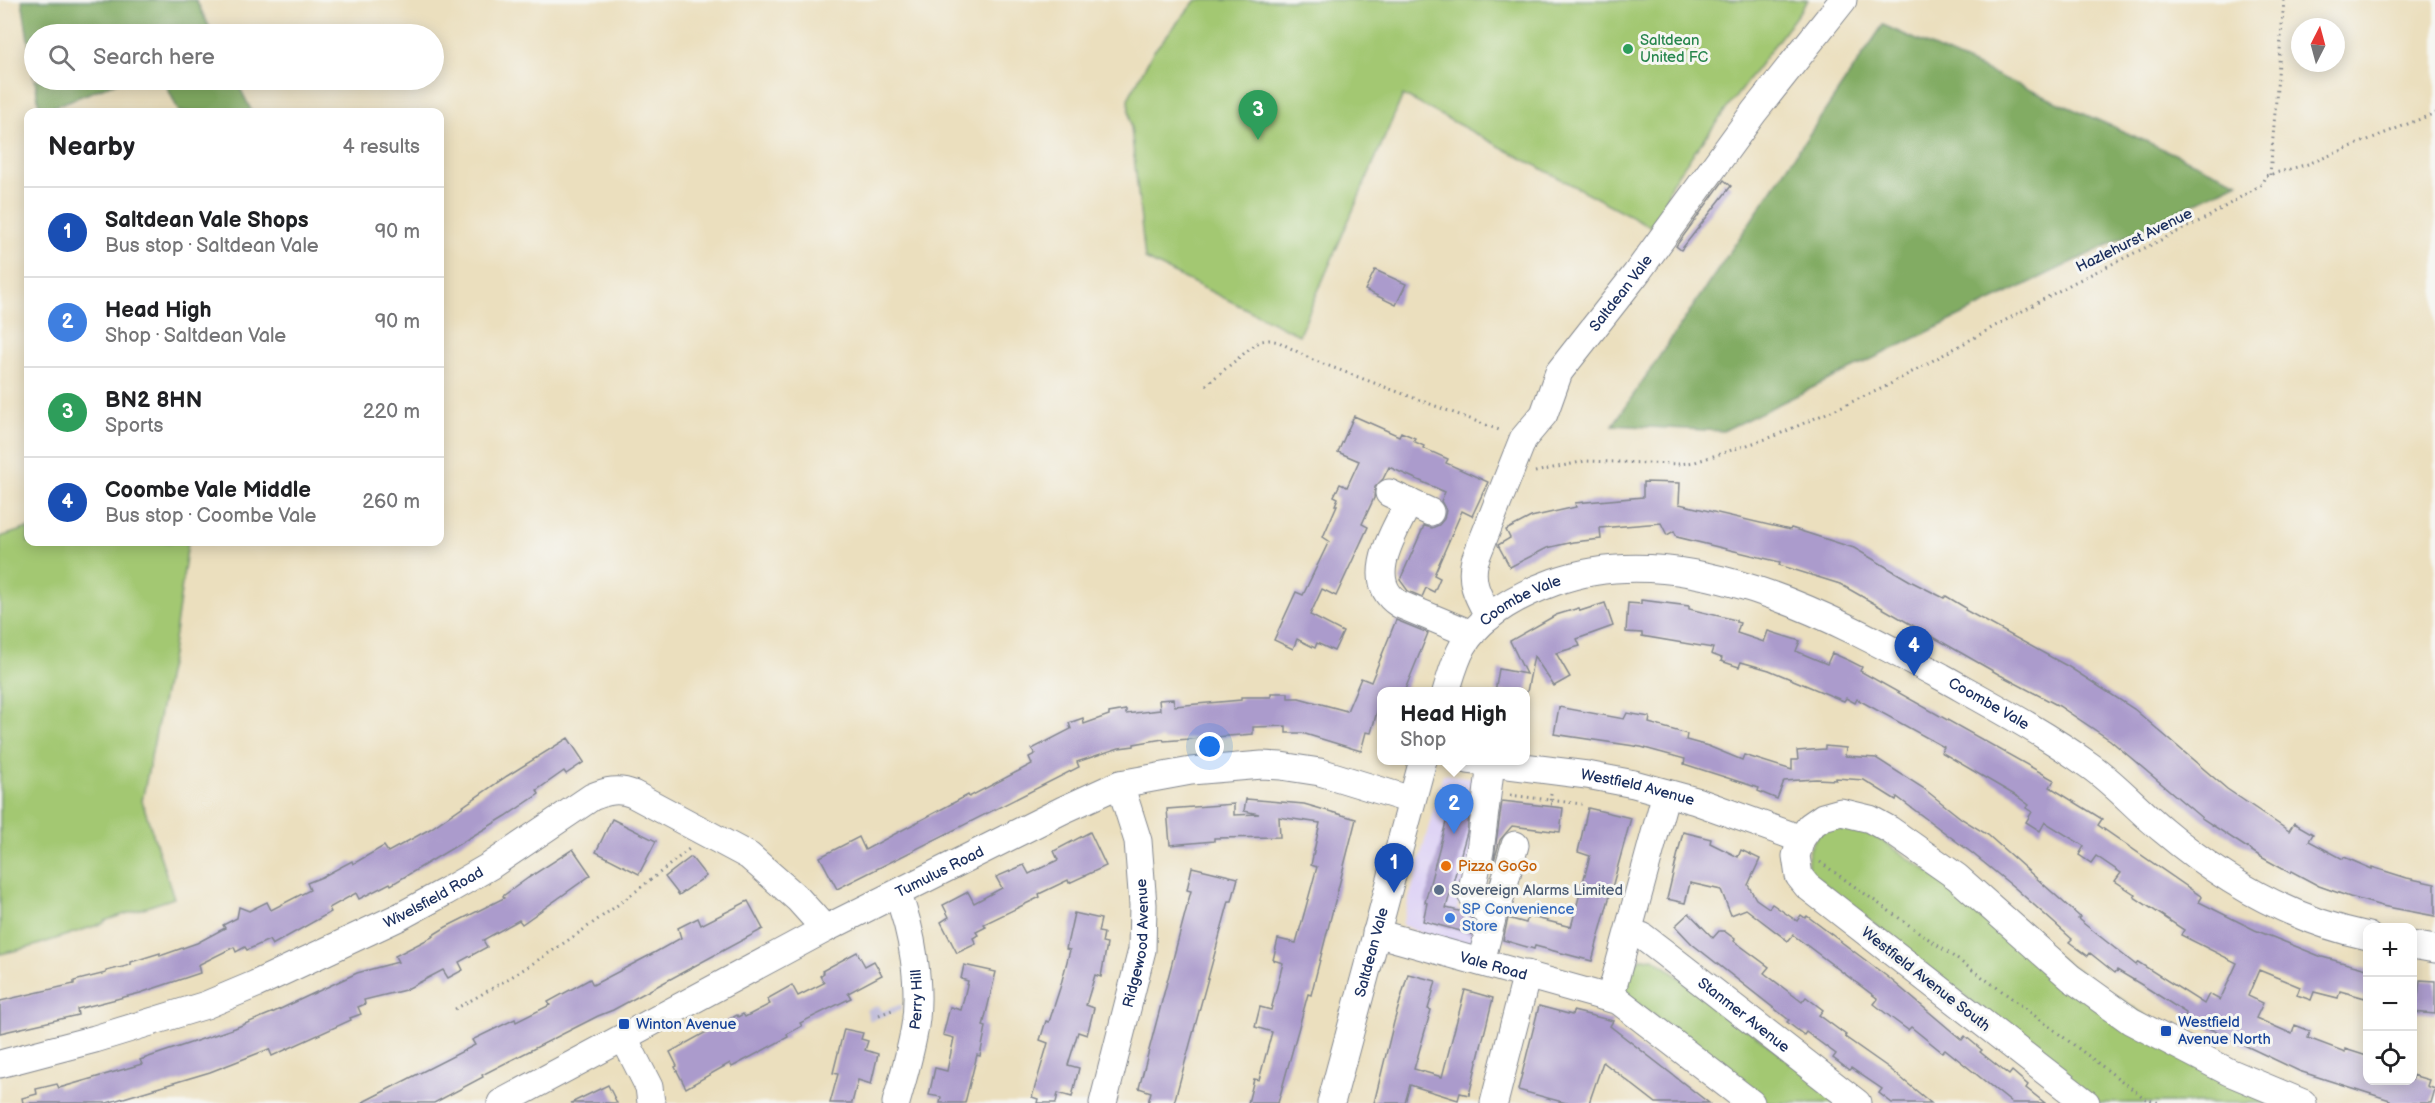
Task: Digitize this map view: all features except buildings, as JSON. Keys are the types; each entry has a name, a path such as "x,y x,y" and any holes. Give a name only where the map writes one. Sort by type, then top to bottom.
{"street":[{"name":"Saltdean Vale","path":"1480,626 1473,570 1481,542 1508,481 1523,439 1544,414 1559,372 1636,274 1754,112 1844,0"},
{"path":"1410,502 1383,563 1381,576 1390,597 1399,604 1480,626"},
{"name":"Coombe Vale","path":"1448,687 1458,657 1480,626 1515,600 1555,581 1590,572 1630,567 1675,571 1710,578 1788,601 1869,638 2059,744 2100,773 2162,830 2235,883 2308,919 2363,935"},
{"name":"Tumulus Road","path":"501,1103 825,929 1063,810 1120,784 1191,771 1262,765 1281,766 1320,772 1412,800"},
{"path":"1412,800 1422,765"},
{"path":"1479,765 1480,852 1471,894 1491,916"},
{"name":"Westfield Avenue","path":"1504,765 1587,775 1634,784 1727,811 1798,847"},
{"name":"Ridgewood Avenue","path":"1103,1103 1142,950 1144,928 1138,840 1120,784"},
{"name":"Wivelsfield Road","path":"0,1064 95,1039 206,1005 256,984 399,917 445,892 490,866 592,797 608,791 621,790 633,794 749,856 798,899 825,929"},
{"path":"1666,793 1610,998 1628,1006 1751,1103"},
{"name":"Saltdean Vale","path":"1331,1103 1412,800"},
{"path":"1798,847 1816,821 1834,813 1859,815 1880,824 1957,877 2071,978 2131,1022 2229,1072 2303,1103"},
{"path":"1481,962 1491,916 1500,899 1515,845"},
{"name":"Westfield Avenue South","path":"1798,847 1799,876 1807,886 2086,1103"},
{"name":"Perry Hill","path":"896,1103 915,1027 917,1000 908,927 897,894"},
{"name":"Vale Road","path":"1376,933 1610,998"},
{"name":"Stanmer Avenue","path":"1629,934 1642,936 1857,1103"},
{"path":"2417,946 2435,949"},
{"path":"1494,1103 1527,974"},
{"path":"624,1038 649,1087 651,1103"}],"path":[{"path":"2270,175 2284,0"},
{"name":"Hazlehurst Avenue","path":"1508,481 1546,468 1585,461 1648,461 1679,464 1695,462 1774,436 1882,388 2073,284 2208,217 2262,184 2265,176 2308,164 2435,113"},
{"path":"1206,385 1253,346 1261,341 1269,340 1313,360 1523,439"},
{"path":"1508,795 1582,804"},
{"path":"455,1009 528,968 574,937 708,833"},
{"path":"1798,847 2002,992 2147,1100 2161,1103"}],"shaded area":[{"path":"1443,774 1483,779 1474,848 1457,910 1478,916 1477,948 1420,933 1402,925"},
{"path":"902,1004 901,1010 870,1021 866,1010 879,1005 882,1011"}],"green space":[{"path":"22,0 196,0 208,24 26,24"},
{"path":"1196,0 1808,0 1672,182 1655,229 1403,95 1299,335 1145,259 1128,99 1153,52"},
{"path":"1883,25 2238,182 1723,431 1613,425"},
{"path":"37,90 97,90 50,108 39,108"},
{"path":"169,90 241,90 250,108 177,108"},
{"path":"24,529 24,546 187,546 172,654 142,801 174,898 31,947 0,954 0,537"},
{"path":"1857,824 2277,1103 2099,1103 1808,871 1808,858 1812,844 1825,828 1831,825"},
{"path":"1654,958 1845,1103 1766,1103 1630,998 1625,991 1630,966 1641,959"}],"place":[{"name":"Saltdean United FC","path":"1628,49"},
{"name":"BN2 8HN","path":"1258,140"},
{"name":"Coombe Vale Middle","path":"1914,676"},
{"name":"Head High","path":"1454,834"},
{"name":"Pizza GoGo","path":"1446,866"},
{"name":"Sovereign Alarms Limited","path":"1439,890"},
{"name":"Saltdean Vale Shops","path":"1394,893"},
{"name":"SP Convenience Store","path":"1450,918"},
{"name":"Winton Avenue","path":"624,1024"},
{"name":"Westfield Avenue North","path":"2166,1031"}]}
